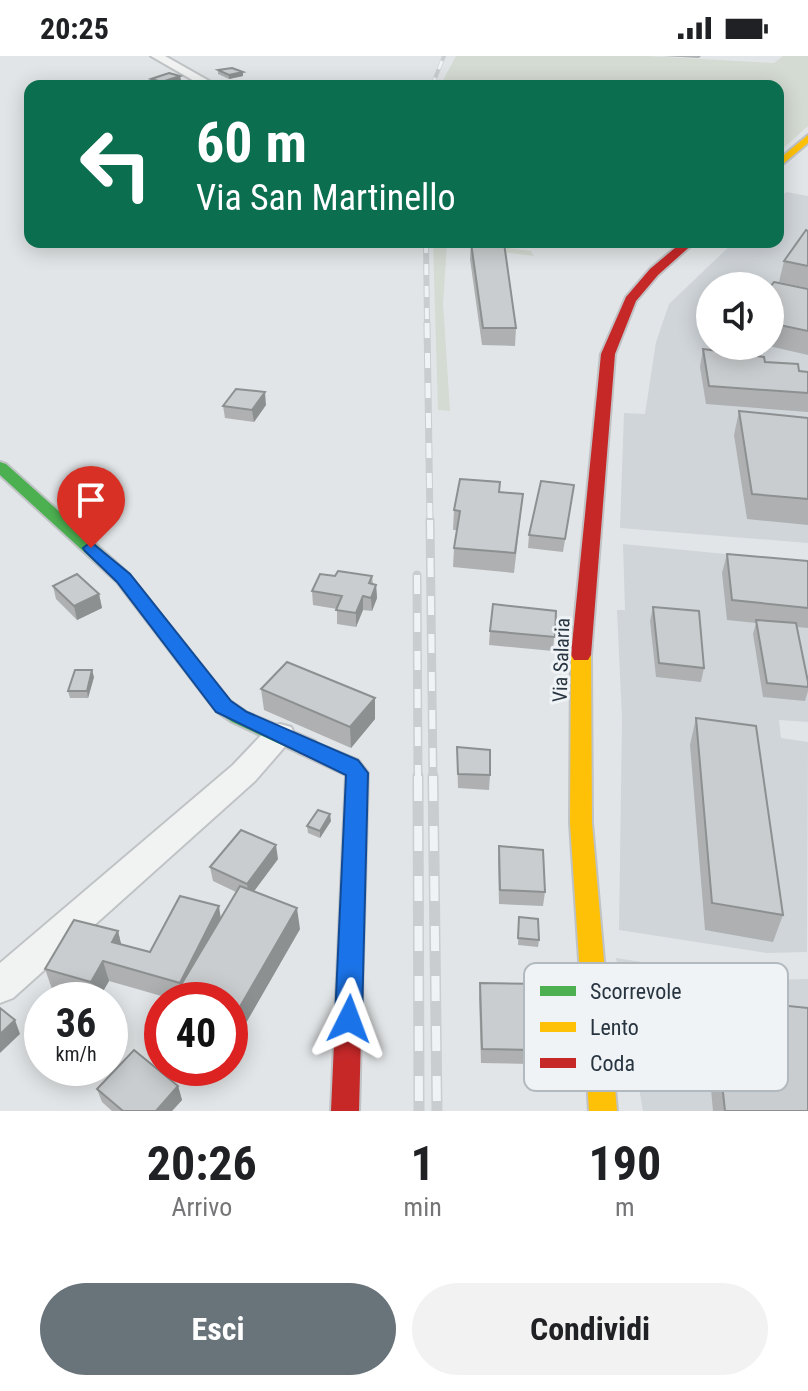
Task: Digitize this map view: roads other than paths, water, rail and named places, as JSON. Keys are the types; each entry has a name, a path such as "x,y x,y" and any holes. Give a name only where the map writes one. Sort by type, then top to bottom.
{"main road":[{"path":"784,160 808,138"},
{"name":"Via Salaria","path":"589,963 581,794 581,646 604,378 610,340 622,309 641,286 682,248"},
{"path":"0,467 123,578 216,700 239,717 350,766 357,773 345,1111"},
{"name":"Via Salaria","path":"601,1091 603,1111"}],"street":[{"path":"157,56 201,80"},
{"path":"0,986 244,773 280,735"}],"railway":[{"path":"434,80 444,56"},
{"path":"426,248 427,325"},
{"path":"427,323 430,522"},
{"path":"430,520 433,778"},
{"path":"417,575 418,778"},
{"path":"418,776 419,1111"},
{"path":"433,776 437,1111"}]}
